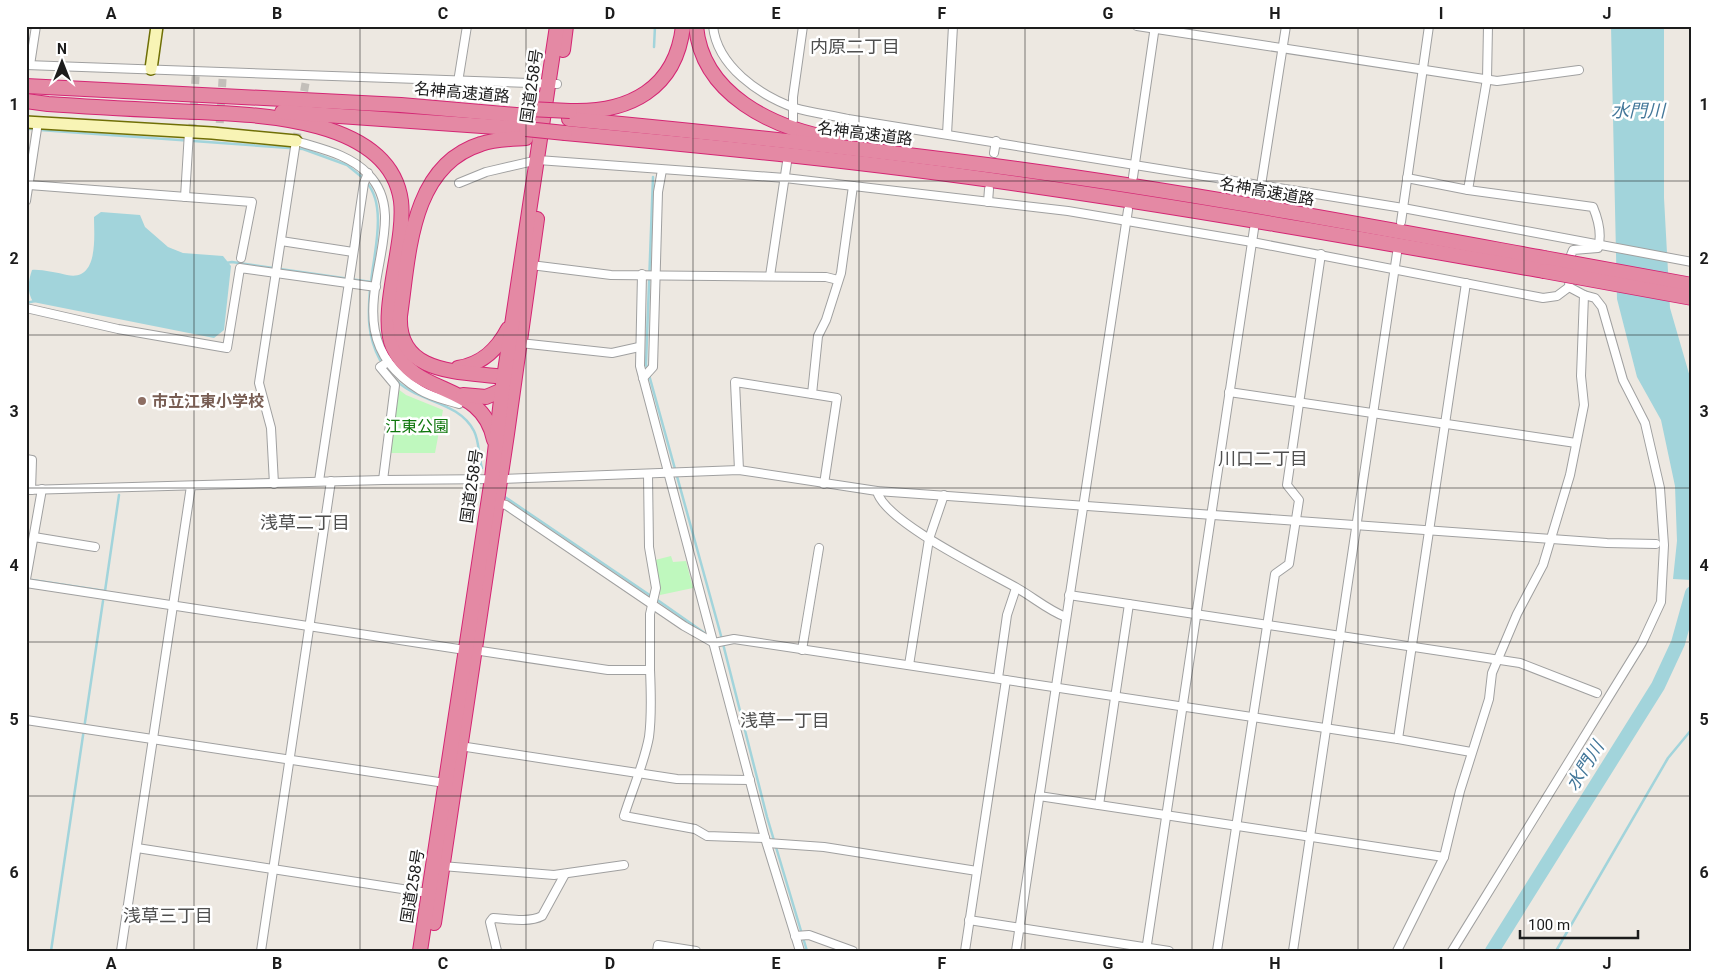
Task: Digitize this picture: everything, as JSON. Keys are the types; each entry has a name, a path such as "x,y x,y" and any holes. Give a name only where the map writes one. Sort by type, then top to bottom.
{"highway":[{"name":"国道258号","path":"553,84 557,26"},
{"name":"国道258号","path":"429,951 460,746 470,650 496,479 513,316 553,84 566,26"},
{"path":"506,384 440,369 424,363 404,344 400,327 411,242 420,208 432,180 458,155 527,123 567,126 600,110 620,106 652,89 673,62 678,51 683,26"},
{"path":"696,26 705,62 721,85 743,104 790,126 848,142 1048,170 1112,183"},
{"name":"名神高速道路","path":"26,86 401,105 527,123"},
{"path":"26,100 48,104 202,112 293,121 341,134 367,148 385,164 395,181 400,198 401,225 388,326 393,347 399,357 416,375 457,399 481,410 490,426 495,445"},
{"name":"名神高速道路","path":"26,100 527,123 914,156 1112,183 1261,207 1544,264 1692,298"},
{"name":"名神高速道路","path":"567,126 696,145 902,169 1074,192 1544,264 1692,284"},
{"name":"国道258号","path":"420,951 445,783 497,503 495,445 506,384 520,343 541,160"},
{"path":"440,369 464,367 490,354 503,338 513,316"},
{"path":"457,399 478,397 506,384"}],"street":[{"path":"36,26 28,65 553,84"},
{"path":"151,69 157,26"},
{"path":"458,82 467,26"},
{"path":"713,26 714,40 724,57 739,75 764,92 794,108 848,119 996,141 1403,208 1692,262"},
{"path":"793,120 793,97 803,26"},
{"path":"947,134 953,26"},
{"path":"1137,26 1423,68 1496,81 1579,70"},
{"path":"1260,198 1286,26"},
{"path":"1401,222 1429,26"},
{"path":"1468,190 1487,79 1488,26"},
{"path":"1133,177 1154,28"},
{"path":"26,122 38,127 295,146 351,160 366,178 380,188 385,208 372,287 373,329 388,362 404,380 422,391 457,399"},
{"path":"26,202 38,127"},
{"path":"185,197 189,138"},
{"path":"994,153 996,141"},
{"path":"274,484 272,428 259,383 295,146"},
{"path":"459,183 486,172 541,160 786,178 1068,211 1321,254 1543,298 1557,296 1569,287 1571,254 1573,250 1592,250 1598,248 1597,215 1593,207 1468,190 1407,178"},
{"path":"770,276 787,162"},
{"path":"662,170 639,347 720,642 750,780 800,936 800,951"},
{"path":"319,481 353,252 366,178"},
{"path":"812,394 818,336 826,320 841,273 853,186"},
{"path":"988,202 989,189"},
{"path":"27,190 252,202 242,258"},
{"path":"1016,951 1128,210"},
{"path":"1146,949 1254,229"},
{"path":"281,241 353,252"},
{"path":"1293,951 1397,253"},
{"path":"1217,951 1275,574 1289,564 1297,519 1298,500 1287,485 1321,254"},
{"path":"530,265 611,275 770,276 838,280"},
{"path":"26,308 118,329 227,348 240,268 277,270 349,281 372,287"},
{"path":"647,375 654,367 649,274"},
{"path":"1398,739 1410,646 1466,283"},
{"path":"1452,951 1642,643 1661,602 1663,520 1660,488 1651,442 1645,423 1623,380 1602,306 1595,298 1569,287"},
{"path":"1397,951 1444,857 1471,752 1489,699 1492,673 1517,614 1544,565 1570,475 1584,405 1581,376 1584,294"},
{"path":"520,343 612,353 639,347"},
{"path":"383,480 396,386 380,367 388,362"},
{"path":"739,470 735,382 837,398 824,484"},
{"path":"1230,392 1372,411 1576,443"},
{"path":"26,459 32,460 29,490 274,484 319,481 496,479 739,470 877,491 1297,519 1550,539 1656,544"},
{"path":"648,474 649,547 654,599 650,614 651,715 644,756 624,816 695,829 707,836 824,847 977,871"},
{"path":"261,951 331,481"},
{"path":"121,951 191,486"},
{"path":"26,579 28,557 34,537 42,489"},
{"path":"877,491 878,498 888,508 929,539 1066,617"},
{"path":"908,665 929,539 944,495"},
{"path":"497,503 506,505 654,599 684,626 720,642 734,639 1398,739 1471,752"},
{"path":"34,537 95,547"},
{"path":"802,650 819,548"},
{"path":"26,583 608,670 650,670"},
{"path":"965,951 1002,679 1007,615 1016,588"},
{"path":"1070,595 1520,663 1597,693"},
{"path":"1099,805 1129,604"},
{"path":"26,720 290,762 445,783"},
{"path":"460,746 676,779 750,780"},
{"path":"1039,796 1444,857"},
{"path":"137,848 428,893"},
{"path":"442,866 565,874 624,865"},
{"path":"498,951 490,922 494,918 514,920 538,919 542,916 565,874"},
{"path":"969,920 1146,949 1169,951"},
{"path":"800,936 853,951"},
{"path":"657,951 658,945 696,951"}],"green space":[{"name":"江東公園","path":"398,389 406,395 443,410 435,453 390,453"},
{"path":"671,556 673,562 686,561 693,588 660,595 655,560"}],"water":[{"path":"1611,26 1664,26 1664,198 1670,308 1692,384 1692,580 1673,579 1677,541 1675,486 1661,420 1637,377 1617,299"},
{"path":"101,212 140,215 145,227 168,247 183,253 223,256 231,266 224,330 214,338 33,302 29,286 32,270 67,275 77,275 85,272 93,256 94,217"}],"waterway":[{"path":"654,47 655,26"},
{"path":"26,129 34,129"},
{"path":"40,130 303,149 347,165 363,178"},
{"path":"653,177 646,364 720,632 767,817 807,951"},
{"path":"226,263 232,262 371,282 378,217 373,193 367,183"},
{"path":"370,289 369,325 380,360"},
{"path":"26,303 35,301"},
{"path":"387,369 391,374"},
{"path":"394,378 403,386 458,413 467,421 476,436 482,468"},
{"path":"32,580 105,591 119,495"},
{"path":"505,497 651,596"},
{"name":"水門川","path":"1492,951 1658,686 1678,643 1692,593"},
{"path":"656,599 706,634"},
{"path":"51,951 103,601"},
{"path":"1556,951 1668,758 1692,729"}],"tunnel":[{"path":"192,132 196,71"},
{"path":"219,135 223,72"},
{"path":"302,103 307,75"},
{"path":"296,141 300,119"}],"place":[{"name":"市立江東小学校","path":"142,401"}],"district":[{"name":"内原二丁目","path":"855,47"},
{"name":"川口二丁目","path":"1263,459"},
{"name":"浅草二丁目","path":"305,523"},
{"name":"浅草一丁目","path":"785,721"},
{"name":"浅草三丁目","path":"168,916"}]}
